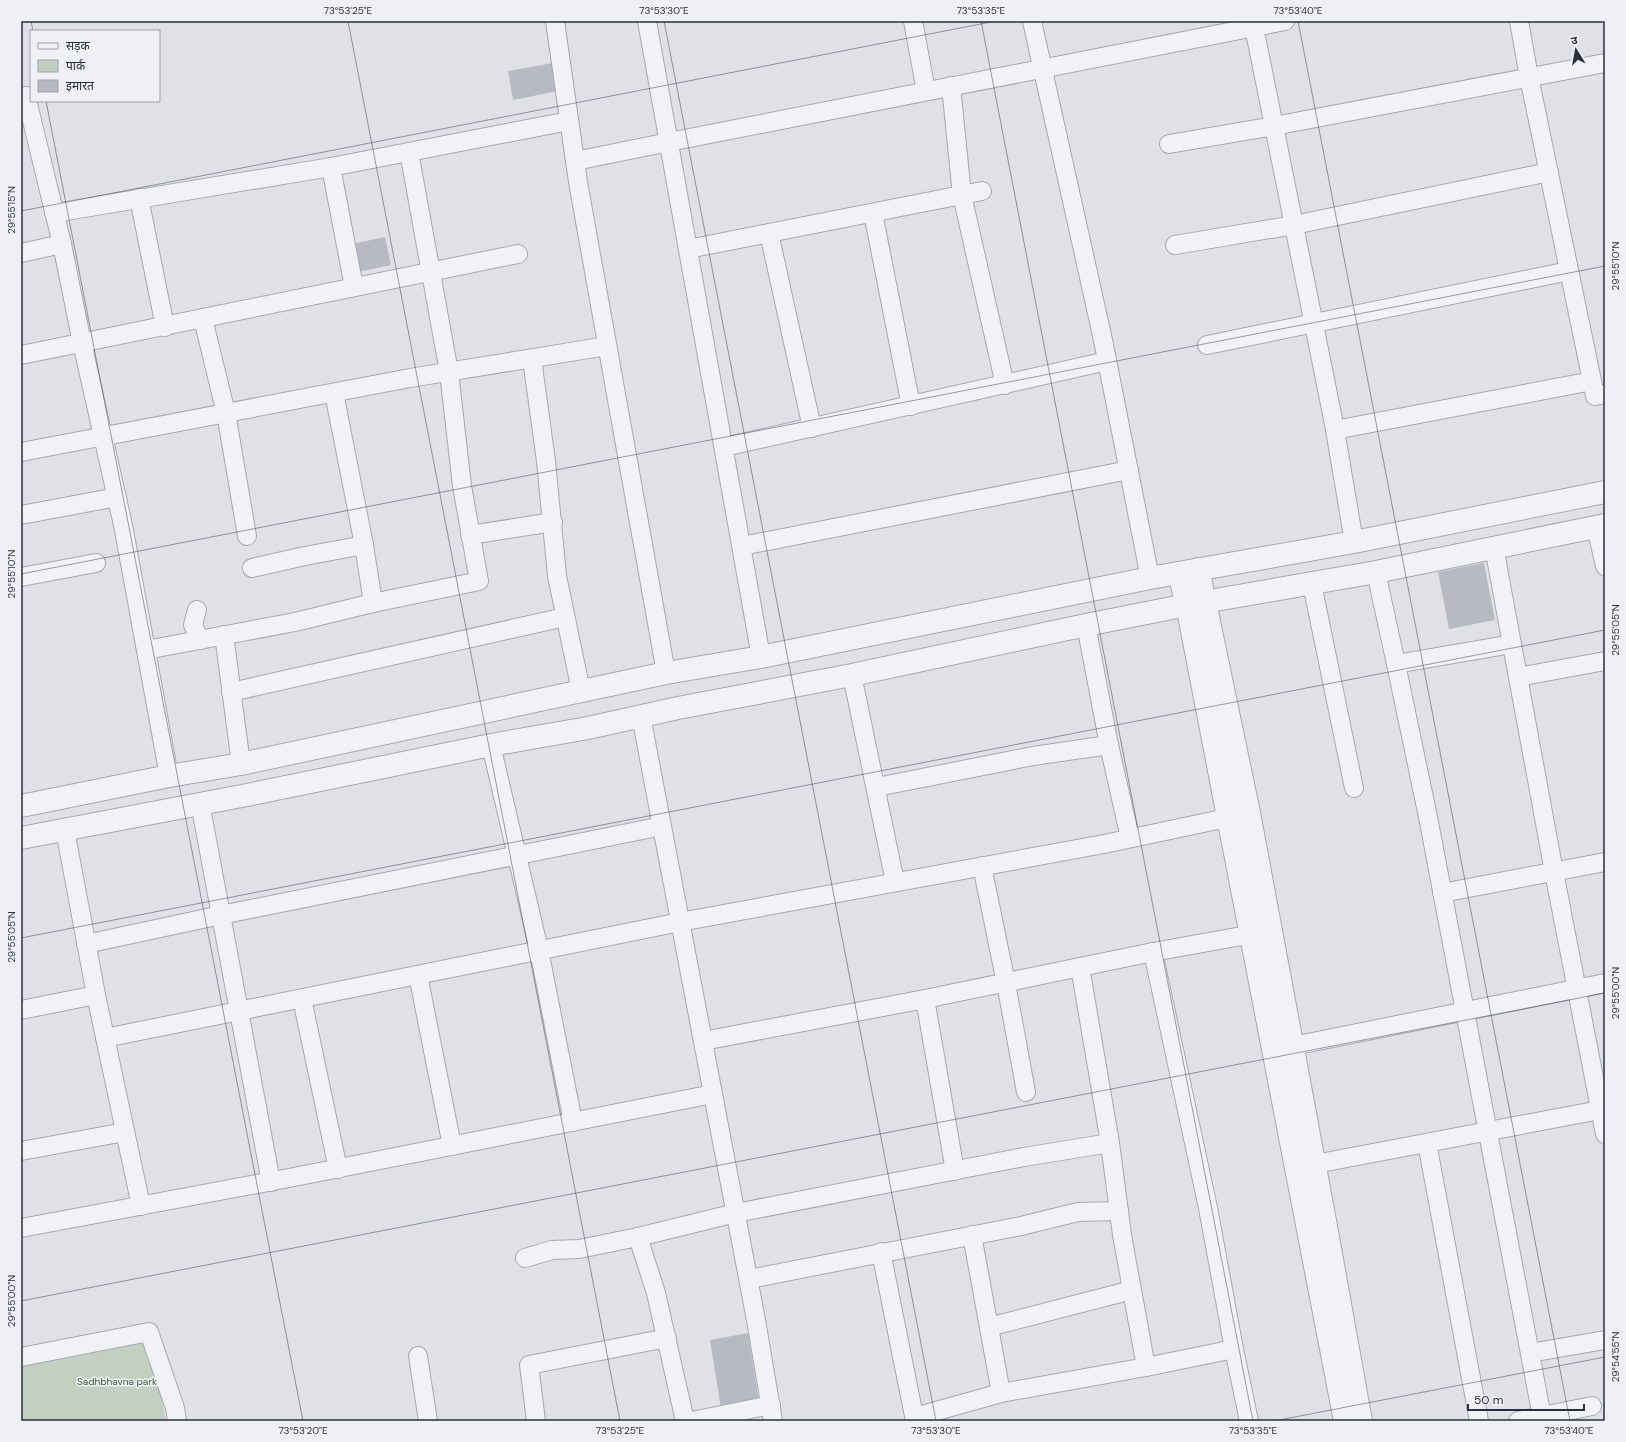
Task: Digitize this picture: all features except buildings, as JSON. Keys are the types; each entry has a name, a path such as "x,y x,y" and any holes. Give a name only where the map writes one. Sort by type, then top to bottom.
{"street":[{"path":"555,21 575,161 666,673"},
{"path":"647,21 761,657"},
{"path":"913,21 926,91"},
{"path":"1032,21 1107,360 1150,578"},
{"path":"575,161 1042,68 1209,28 1254,27 1285,21"},
{"path":"1519,21 1529,77 1595,396 1605,394"},
{"path":"1254,27 1335,430 1354,542"},
{"path":"1169,144 1274,126 1605,63"},
{"path":"951,86 962,195 1005,385"},
{"path":"21,97 26,96 62,244 82,343 117,497 169,776"},
{"path":"54,213 331,167 569,121"},
{"path":"146,650 295,622 373,603 479,581 462,486 449,372 432,271 408,152"},
{"path":"331,167 354,288"},
{"path":"1175,245 1294,225 1549,172"},
{"path":"688,249 982,192"},
{"path":"139,198 165,327"},
{"path":"873,213 911,406"},
{"path":"769,233 812,428"},
{"path":"21,253 62,244"},
{"path":"21,355 165,327 518,254"},
{"path":"1207,345 1570,271"},
{"path":"203,319 226,413 247,536"},
{"path":"21,452 449,372 607,346"},
{"path":"532,359 546,461 557,576 581,691"},
{"path":"724,448 1005,385 1107,360"},
{"path":"1335,430 1592,381"},
{"path":"334,393 364,545 373,603"},
{"path":"742,546 1129,470"},
{"path":"21,806 169,776 241,764 666,673 761,657 1150,578 1354,542 1605,492"},
{"path":"21,515 117,497"},
{"path":"470,535 553,522"},
{"path":"21,838 200,803 255,794 491,745 588,728 641,716 852,675 1086,625 1376,572 1601,526 1605,566"},
{"path":"252,568 364,545"},
{"path":"1494,547 1554,872 1603,1110 1605,1134"},
{"path":"21,577 96,563"},
{"path":"1189,571 1196,604 1250,813 1261,932 1345,1421"},
{"path":"1376,572 1442,893 1542,1416"},
{"path":"1312,584 1354,788"},
{"path":"1196,604 1228,818 1293,1046 1361,1421"},
{"path":"196,610 193,625 200,640"},
{"path":"231,692 566,617"},
{"path":"1086,625 1130,838"},
{"path":"224,635 241,764"},
{"path":"1396,664 1512,644"},
{"path":"1518,677 1605,661"},
{"path":"852,675 877,787 895,882"},
{"path":"641,716 749,1279 772,1413 692,1421"},
{"path":"491,745 539,950 573,1122"},
{"path":"877,787 1033,756 1110,745"},
{"path":"200,803 271,1182"},
{"path":"105,1038 680,922 1130,838 1250,813"},
{"path":"86,944 220,915 662,826"},
{"path":"65,830 96,995 141,1206"},
{"path":"1442,893 1605,862"},
{"path":"982,866 1026,1092"},
{"path":"703,1041 925,999 1153,952 1261,932"},
{"path":"1153,952 1208,1208 1248,1421"},
{"path":"1080,967 1110,1143 1132,1290 1146,1367"},
{"path":"418,975 452,1146"},
{"path":"1293,1046 1605,983"},
{"path":"21,1010 96,995"},
{"path":"302,998 338,1169"},
{"path":"925,999 955,1171"},
{"path":"21,1228 271,1182 713,1094"},
{"path":"1315,1164 1603,1110"},
{"path":"21,1152 125,1132"},
{"path":"525,1258 552,1250 579,1249 638,1237 736,1213 1065,1150 1110,1143"},
{"path":"1427,1143 1479,1421"},
{"path":"749,1279 1020,1226 1078,1212 1119,1211"},
{"path":"972,1235 1001,1393"},
{"path":"638,1237 656,1293 685,1421"},
{"path":"881,1252 915,1419 1001,1393 1146,1367 1234,1349"},
{"path":"989,1327 1132,1290"},
{"path":"21,1357 149,1332 175,1408 177,1421"},
{"path":"536,1421 529,1365 667,1338"},
{"path":"1530,1353 1605,1340"},
{"path":"418,1356 428,1421"},
{"path":"1518,1421 1592,1406"}],"green space":[{"name":"Sadhbhavna park","path":"148,1334 166,1421 21,1421 21,1359"}]}
